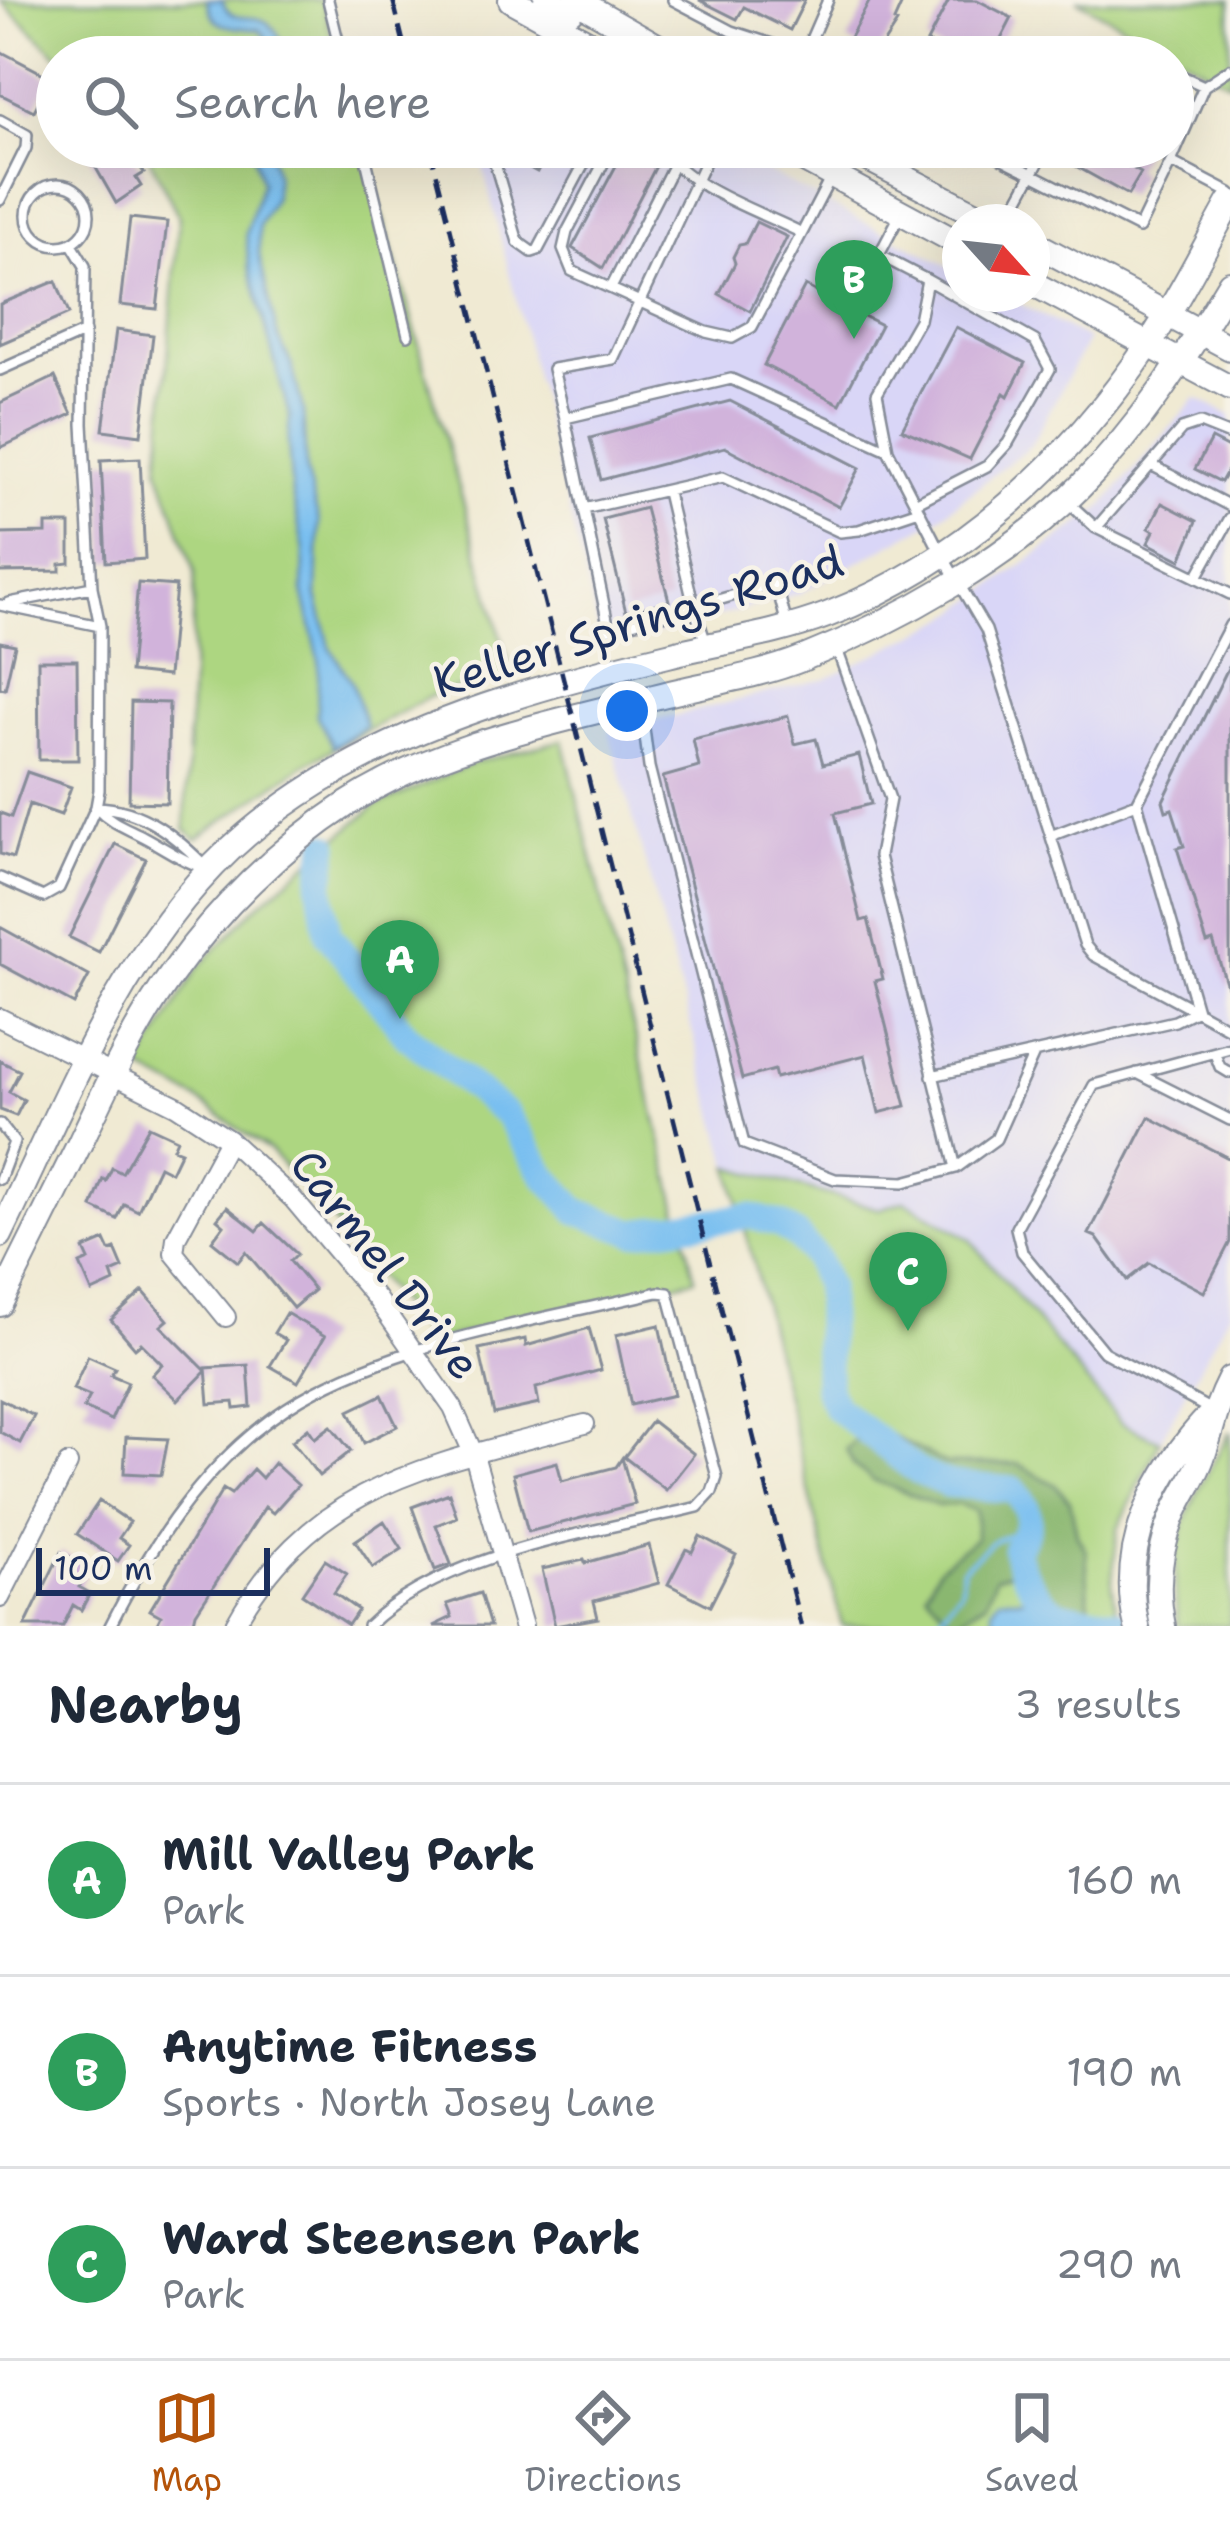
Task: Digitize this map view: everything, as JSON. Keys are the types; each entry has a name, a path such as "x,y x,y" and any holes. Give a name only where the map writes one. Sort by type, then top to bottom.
{"main road":[{"path":"511,0 550,12 585,36"},
{"path":"550,12 570,11 579,1 640,36"},
{"path":"819,168 942,234"},
{"path":"910,168 965,204"},
{"name":"Keller Springs Road","path":"0,1235 139,964 209,870 247,834 331,773 408,735 563,680 823,617 965,541 1023,493 1082,433 1148,346 1230,202"},
{"path":"1050,251 1230,348"},
{"name":"Keller Springs Road","path":"0,1304 113,1073 171,975 238,897 290,847 349,802 418,768 571,714 799,660 890,620 1012,542 1065,500 1183,363 1230,283"},
{"path":"1050,293 1230,388"},
{"path":"640,700 651,673 685,662 706,646"},
{"path":"209,870 238,897"},
{"path":"1138,1626 1133,1583 1136,1546 1147,1508 1177,1450 1213,1411 1230,1379"},
{"path":"1163,1626 1158,1581 1162,1550 1173,1516 1202,1459 1213,1411"}],"street":[{"name":"Carmel Drive","path":"0,1018 177,1106 229,1140 293,1199 415,1351 453,1408 474,1455 523,1626"},
{"path":"226,1317 174,1253 176,1238 229,1140"},
{"path":"234,1626 276,1564 336,1509 399,1475 585,1424"},
{"path":"0,1598 68,1464"}],"lane":[{"path":"328,0 337,36"},
{"path":"673,0 748,36"},
{"path":"815,36 828,0"},
{"path":"1194,109 1204,86 1230,68"},
{"path":"1194,81 1204,86"},
{"path":"0,121 27,135 26,148 0,200"},
{"path":"368,168 408,335"},
{"path":"496,168 518,242 532,252 538,250 581,168"},
{"path":"601,168 567,232 563,249 572,271 706,332 732,338 752,327 832,175"},
{"path":"611,288 672,168"},
{"path":"676,168 802,233"},
{"path":"703,168 613,359 553,369 609,629 776,583 787,625"},
{"path":"1021,168 1139,228 1168,168"},
{"path":"1016,204 1036,168"},
{"path":"1182,168 1230,193"},
{"path":"60,184 76,189 86,202 89,218 83,233 71,244 40,241 29,228 26,213 32,197 44,187 60,184"},
{"path":"584,509 724,477 840,532 859,530 917,506 988,466 1008,443 1050,369 1035,341 879,255 902,212"},
{"path":"0,878 43,897 59,888 96,807 99,790 100,626 92,586 83,424 85,266 71,244"},
{"path":"927,280 919,320 878,393 888,450 986,630 1085,945 1093,955 1230,1029"},
{"path":"0,370 85,332"},
{"path":"565,418 730,379 888,450"},
{"path":"1096,528 1183,429 1200,423 1230,435"},
{"path":"1150,465 1230,506"},
{"path":"667,493 706,646"},
{"path":"1065,500 1096,528 1230,594"},
{"path":"1197,577 1230,518"},
{"path":"1,605 92,586"},
{"path":"1,605 100,626"},
{"path":"1053,835 1137,803 1230,625"},
{"path":"835,644 890,799 879,856 956,1168"},
{"path":"640,700 649,767 744,1144 835,1179 904,1182 956,1168 996,1139 1034,1054"},
{"path":"1137,803 1197,1010"},
{"path":"96,807 119,808 153,822 209,870"},
{"path":"96,807 113,825 146,838 179,860 209,870"},
{"path":"932,1076 1174,1021 1197,1010"},
{"path":"1213,1411 1104,1352 1022,1252 1016,1228 1094,1085 1230,1048"},
{"path":"1215,1054 1220,1067 1230,1073"},
{"path":"1137,1073 1230,1120"},
{"path":"0,1124 14,1142 0,1179"},
{"path":"110,1626 163,1532 195,1490 234,1449 300,1400 415,1351 668,1293 717,1477 712,1492 698,1507 503,1555 440,1576 410,1592 368,1626"}],"shaded area":[{"path":"483,168 760,168 942,263 942,312 1036,312 1088,339 1031,445 937,519 801,593 603,649"},
{"path":"1196,398 1230,415 1230,1311 1160,1441 1121,1423 970,1239 730,1167 609,732 827,678 947,619 1101,508"}],"green space":[{"path":"0,0 322,0 332,36 37,36"},
{"path":"1077,0 1230,0 1230,83 1194,63 1194,36 1143,36"},
{"path":"154,168 369,168 512,675 435,694 305,764 196,839 185,829 195,573 159,469 179,217"},
{"path":"563,740 695,1279 430,1342 270,1151 195,1098 139,1069 197,969 257,906 374,807 476,762"},
{"path":"730,1167 879,1209 905,1201 970,1239 1121,1423 1160,1441 1118,1529 1112,1582 1119,1626 842,1626"},
{"path":"870,1429 881,1430 946,1464 1018,1464 1054,1484 1070,1501 1077,1535 1086,1551 1089,1609 1084,1614 1044,1593 1027,1567 995,1577 986,1601 955,1623 926,1592 940,1566 976,1538 976,1511 957,1504 938,1506 873,1480 854,1466 846,1449"},
{"path":"1230,1431 1230,1626 1178,1626 1175,1569 1184,1523"}],"water":[{"path":"207,0 222,0 233,15 265,21 278,36 219,22"},
{"path":"258,168 274,168 274,198 259,225 259,255 277,334 292,366 303,411 306,472 319,522 317,596 330,647 352,683 366,726 333,747 317,716 319,660 303,591 304,550 292,493 290,418 249,266 246,233 262,182"},
{"path":"1026,1571 1049,1604 1096,1615 1092,1626 994,1626 992,1608 999,1598 1025,1598 1019,1578"}],"building":[{"path":"699,0 805,0 790,30 744,7 737,19"},
{"path":"870,0 902,3 888,36 851,36"},
{"path":"949,0 977,0 1012,18 1003,36 930,36"},
{"path":"0,51 36,70 34,111 0,94"},
{"path":"96,168 141,168 144,173 136,178 141,186 116,203"},
{"path":"615,168 655,168 603,268 572,248"},
{"path":"1079,168 1135,168 1141,173 1128,195"},
{"path":"130,218 167,222 157,309 120,305"},
{"path":"756,222 787,237 750,311 719,294 739,245 745,244"},
{"path":"56,281 69,314 0,344 0,304"},
{"path":"805,286 881,325 840,404 764,365"},
{"path":"956,327 1025,363 970,459 902,429"},
{"path":"116,330 153,335 141,435 103,430"},
{"path":"55,377 72,414 0,448 0,403"},
{"path":"730,401 860,468 839,507 725,447 601,480 590,438"},
{"path":"1211,439 1230,449 1230,466 1221,482 1195,469"},
{"path":"140,458 145,559 106,562 101,460"},
{"path":"1162,503 1197,521 1181,560 1148,543 1154,531 1149,528"},
{"path":"645,508 669,601 626,612 603,519"},
{"path":"46,524 70,524 70,563 60,564 60,571 0,572 0,534 46,533"},
{"path":"138,583 176,586 168,676 130,672"},
{"path":"0,642 15,645 5,689 0,688"},
{"path":"38,660 77,660 78,760 39,760"},
{"path":"1230,664 1227,986 1213,941 1207,943 1177,848 1184,846 1172,809 1166,811 1163,801"},
{"path":"131,702 169,703 167,803 129,802"},
{"path":"788,716 795,744 816,739 823,764 859,755 871,804 835,813 861,921 868,919 883,979 875,981 906,1106 879,1113 865,1055 776,1078 774,1070 742,1079 663,777 699,767 693,739"},
{"path":"27,772 71,787 61,815 29,804 13,858 0,854 0,813 11,817"},
{"path":"115,844 146,859 99,952 69,937"},
{"path":"0,927 89,976 74,1004 0,964"},
{"path":"0,1061 20,1071 9,1092 24,1100 16,1116 0,1110"},
{"path":"1149,1117 1230,1159 1230,1242 1204,1292 1149,1263 1127,1280 1089,1234"},
{"path":"149,1126 177,1139 173,1148 181,1151 171,1172 159,1166 138,1211 124,1204 117,1219 92,1207 103,1179 112,1168 122,1173"},
{"path":"227,1207 257,1231 264,1223 297,1254 290,1261 314,1290 293,1308 246,1252 238,1262 212,1241 224,1225 217,1219"},
{"path":"105,1240 123,1268 111,1273 114,1282 92,1292 80,1264 89,1260 84,1249"},
{"path":"143,1291 168,1320 161,1326 206,1371 178,1400 152,1375 162,1364 141,1343 135,1348 111,1320"},
{"path":"286,1313 325,1336 298,1382 270,1366 286,1340 274,1333"},
{"path":"659,1325 674,1395 631,1405 616,1335"},
{"path":"589,1328 601,1370 536,1388 539,1404 494,1414 479,1349 525,1339 526,1346"},
{"path":"88,1356 115,1368 111,1375 128,1382 111,1420 84,1408 90,1396 73,1389"},
{"path":"248,1365 251,1407 235,1409 234,1402 209,1404 206,1368"},
{"path":"382,1395 397,1426 364,1443 349,1411"},
{"path":"0,1399 34,1416 20,1443 0,1432"},
{"path":"652,1421 694,1454 666,1490 624,1457"},
{"path":"331,1426 351,1451 319,1476 292,1441 308,1428 315,1438"},
{"path":"126,1437 168,1439 161,1475 124,1473"},
{"path":"622,1458 635,1504 528,1532 513,1474 557,1462 562,1481 616,1467"},
{"path":"274,1463 298,1485 273,1513 265,1507 196,1613 193,1626 156,1626 161,1616 150,1610 223,1489 231,1494 253,1469 262,1478"},
{"path":"449,1493 457,1517 436,1525 451,1564 435,1570 412,1507"},
{"path":"99,1501 130,1522 119,1538 129,1545 118,1561 77,1534"},
{"path":"384,1521 402,1549 373,1568 355,1541"},
{"path":"700,1536 736,1555 710,1606 668,1584 686,1549 692,1552"},
{"path":"649,1545 659,1583 594,1601 598,1618 555,1626 542,1569"},
{"path":"61,1552 89,1567 79,1587 90,1593 81,1610 73,1605 63,1626 25,1626"},
{"path":"325,1560 347,1574 334,1593 358,1610 348,1625 302,1594"},
{"path":"480,1593 490,1626 433,1626 452,1617 447,1604"}],"waterway":[{"path":"327,845 321,886 328,934 407,1036 507,1115 544,1174 577,1211 634,1232 749,1216 779,1224 798,1237 816,1258 827,1287 827,1390 836,1408 917,1471 947,1484 1014,1490 1028,1519 1015,1550 1040,1598 1060,1612 1122,1624"},
{"path":"933,1626 961,1588 962,1569 992,1542 1030,1526"}],"railway":[{"path":"393,0 402,36"},
{"path":"435,168 801,1626"}],"place":[{"name":"Anytime Fitness","path":"854,339"},
{"name":"Mill Valley Park","path":"400,1019"},
{"name":"Ward Steensen Park","path":"908,1331"}]}
